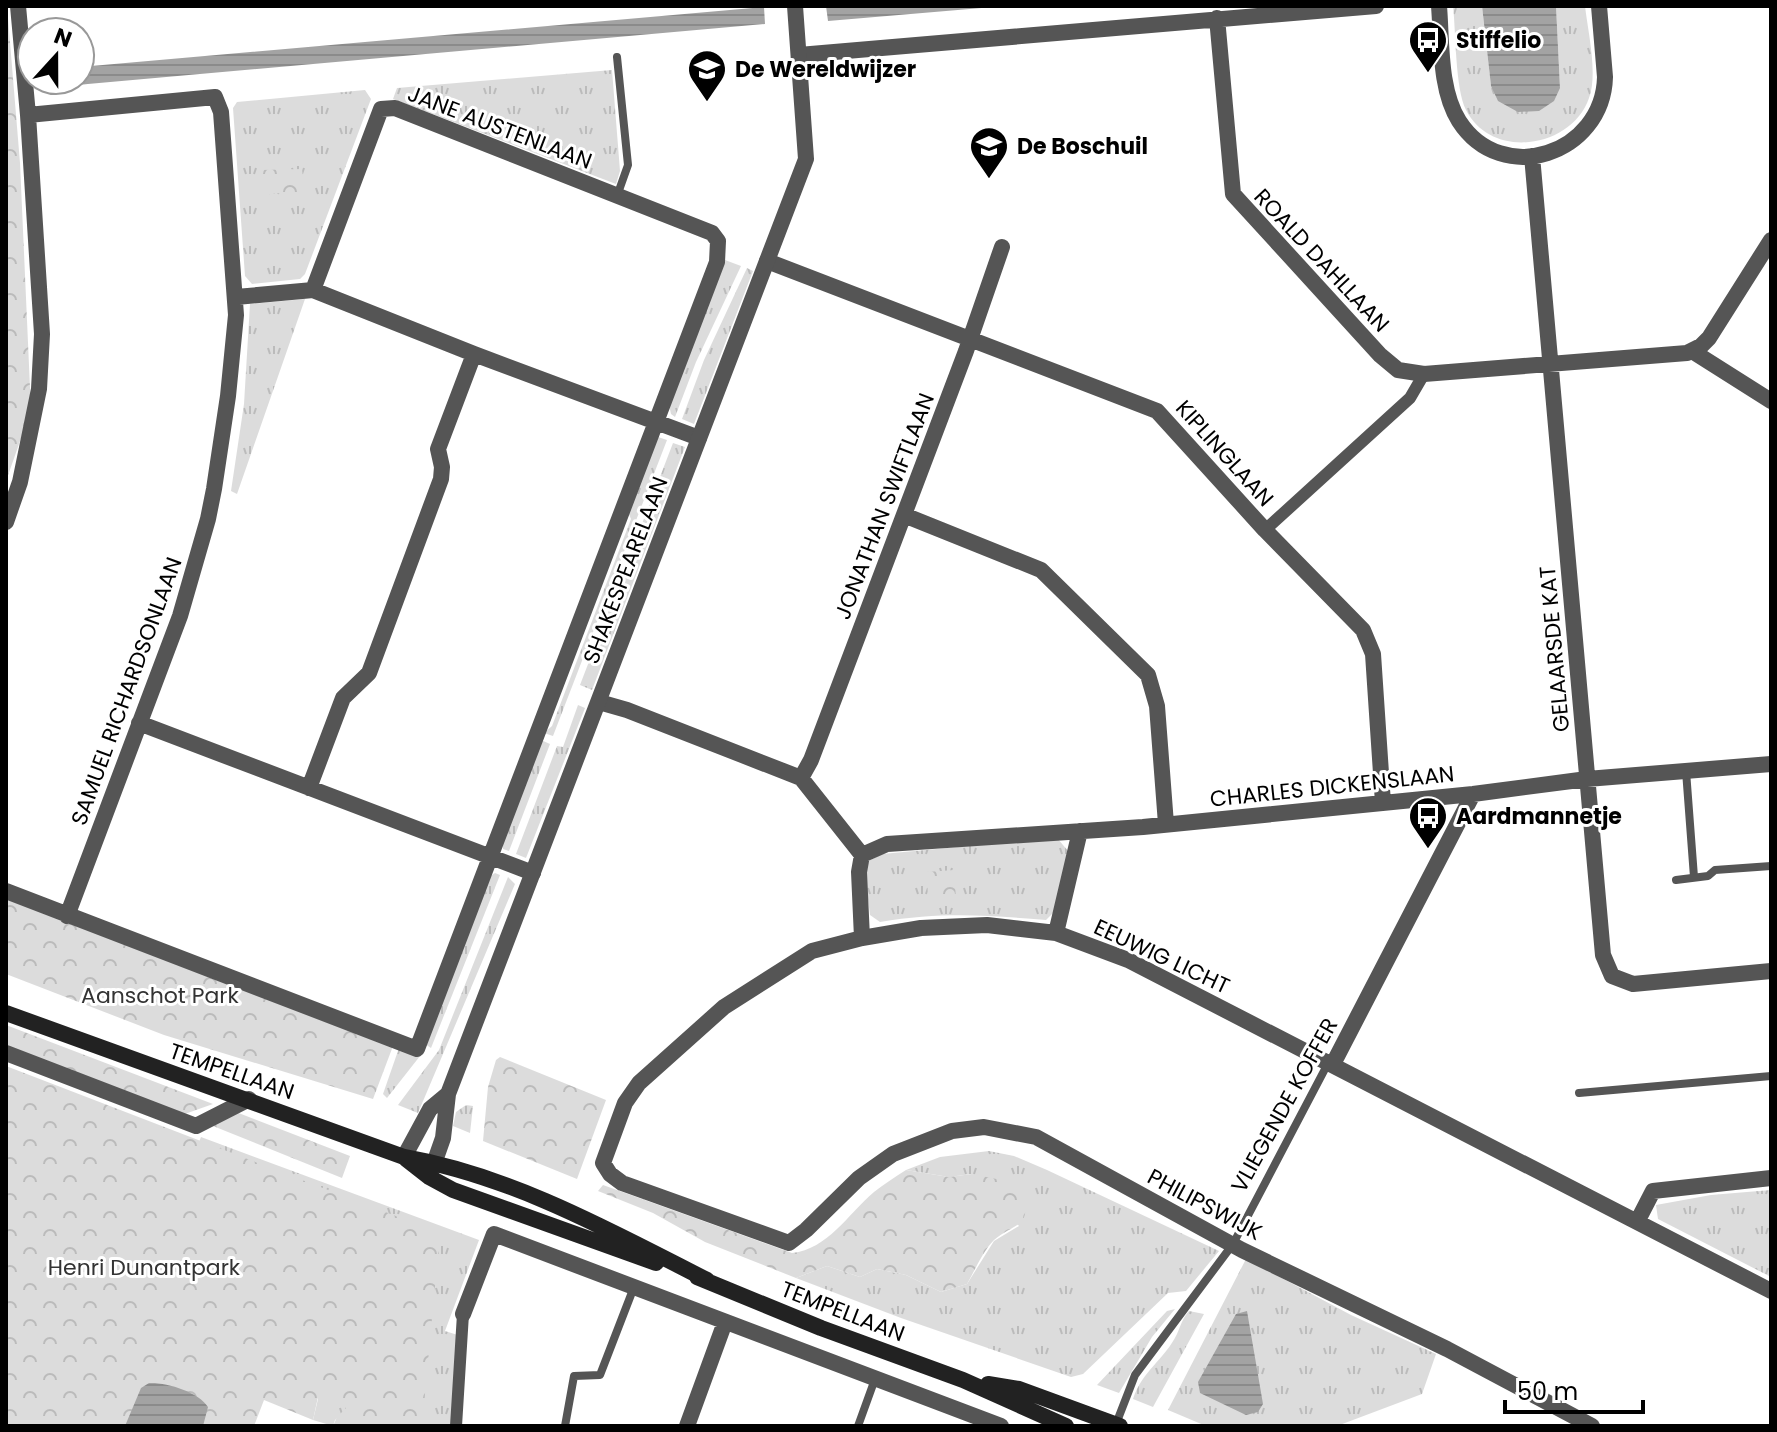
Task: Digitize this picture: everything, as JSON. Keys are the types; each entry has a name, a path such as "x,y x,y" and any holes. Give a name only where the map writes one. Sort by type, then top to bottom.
{"main road":[{"name":"TEMPELLAAN","path":"6,1011 404,1157 432,1170 453,1190 707,1280 821,1328 963,1380 1066,1426"},
{"name":"TEMPELLAAN","path":"963,1380 1019,1389 1117,1425"}],"street":[{"path":"6,522 20,482 39,389 42,334 18,6"},
{"name":"SHAKESPEARELAAN","path":"432,1170 443,1138 448,1094 806,159 795,6"},
{"path":"799,55 1376,6"},
{"path":"1439,6 1445,73 1456,117 1467,132 1486,145 1505,154 1532,156 1551,152 1569,143 1585,130 1596,112 1605,87 1599,6"},
{"name":"ROALD DAHLLAAN","path":"1217,18 1233,194 1380,355 1398,370 1424,374 1692,351"},
{"name":"SAMUEL RICHARDSONLAAN","path":"28,115 215,97 221,112 236,297 228,396 208,519 180,616 67,916"},
{"name":"JANE AUSTENLAAN","path":"313,290 381,109 395,108 712,233 718,241"},
{"name":"GELAARSDE KAT","path":"1532,156 1603,955 1612,976 1633,984 1771,971"},
{"path":"1771,240 1709,338 1692,351 1771,401"},
{"name":"SHAKESPEARELAAN","path":"67,916 417,1049 717,262 718,241"},
{"name":"JONATHAN SWIFTLAAN","path":"801,778 811,760 904,515 1002,247"},
{"name":"KIPLINGLAAN","path":"767,261 1157,411 1265,530 1363,630 1373,654 1383,803"},
{"path":"236,297 313,290 699,438"},
{"path":"309,788 343,698 369,673 437,490 442,467 438,449 474,354"},
{"path":"1265,530 1410,398 1424,374"},
{"path":"904,515 1041,570 1148,675 1157,706 1166,824"},
{"path":"599,702 801,778 862,855 859,872 862,938"},
{"path":"139,723 533,873"},
{"name":"CHARLES DICKENSLAAN","path":"862,855 887,844 1166,824 1473,794 1587,779 1771,764"},
{"name":"VLIEGENDE KOFFER","path":"1333,1064 1473,794"},
{"path":"1056,933 1080,831"},
{"path":"6,891 67,916"},
{"name":"EEUWIG LICHT","path":"806,1230 789,1243 622,1183 610,1174 603,1163 625,1103 639,1083 724,1007 812,951 921,928 987,925 1056,933 1139,965 1771,1291"},
{"path":"6,1053 196,1126 249,1099"},
{"name":"SHAKESPEARELAAN","path":"404,1157 430,1109 448,1094"},
{"name":"PHILIPSWIJK","path":"806,1230 859,1178 893,1154 952,1131 984,1127 1036,1137 1233,1244 1447,1349 1592,1426"},
{"path":"1637,1222 1653,1191 1771,1178"},
{"path":"456,1426 463,1314 494,1234 1001,1426"},
{"path":"687,1426 725,1322"}],"lane":[{"path":"617,57 628,165 617,196"},
{"path":"1686,771 1694,877"},
{"path":"1676,880 1708,876 1715,870 1771,866"},
{"name":"VLIEGENDE KOFFER","path":"1117,1425 1135,1375 1233,1244 1325,1069 1333,1064"},
{"path":"1579,1093 1771,1076"},
{"path":"565,1426 574,1376 600,1375 634,1287"},
{"path":"858,1426 875,1379"}],"green space":[{"path":"7,6 20,163 31,410 6,481"},
{"path":"1453,6 1482,6 1491,86 1560,88 1556,6 1585,6 1593,77 1589,98 1580,115 1566,128 1531,142 1512,142 1494,137 1478,126 1462,100"},
{"path":"612,70 620,171 616,184 393,99 397,88"},
{"path":"365,90 371,99 305,274 300,279 252,284 245,276 233,108 237,102"},
{"path":"302,169 303,179 309,185 299,199 289,192 264,195 262,170"},
{"path":"725,260 741,266 696,362 675,417 669,405"},
{"path":"747,268 753,271 694,424 682,419 704,360"},
{"path":"305,299 237,494 231,491 244,404 250,304"},
{"path":"658,437 667,440 553,736 544,733 552,726 631,519 628,512"},
{"path":"673,443 685,447 592,690 580,685"},
{"path":"578,705 585,708 526,858 516,854 557,746 563,747"},
{"path":"541,740 550,744 509,851 503,849 503,842"},
{"path":"1057,838 1069,852 1054,912 1046,920 963,915 880,922 870,915 864,868 870,860 882,854"},
{"path":"954,870 956,899 928,901 927,872"},
{"path":"495,873 500,875 431,1048 425,1044 489,877"},
{"path":"508,877 515,884 418,1113 398,1105 439,1050"},
{"name":"Aanschot Park","path":"6,898 393,1046 373,1099 164,1035 6,974"},
{"path":"6,1025 213,1104 182,1115 6,1048"},
{"path":"399,1048 420,1056 387,1098 383,1094"},
{"path":"500,1057 606,1100 577,1179 483,1141 488,1087 496,1060"},
{"name":"Henri Dunantpark","path":"6,1066 440,1233 422,1426 333,1426 346,1408 318,1397 313,1420 264,1400 254,1426 6,1426"},
{"path":"466,1105 473,1106 470,1133 453,1126 456,1112"},
{"path":"236,1112 350,1156 342,1178 213,1126"},
{"path":"201,1137 479,1240 445,1331 464,1337 453,1426 409,1426 158,1245"},
{"path":"989,1151 1014,1156 1047,1170 1219,1251 1186,1291 1168,1293 1083,1374 1071,1377 796,1278 827,1266 860,1277 877,1269 906,1275 941,1292 967,1284 994,1241 1019,1226 972,1174 949,1177 906,1170 940,1157"},
{"path":"906,1170 949,1177 972,1174 1006,1181 1023,1192 1023,1219 990,1244 967,1284 941,1292 906,1275 877,1269 860,1277 827,1266 796,1278 705,1242 653,1213 598,1191 603,1185 792,1253 827,1238 874,1192"},
{"path":"1771,1190 1771,1277 1658,1219 1656,1205 1711,1195"},
{"path":"1246,1259 1351,1315 1436,1354 1422,1394 1337,1426 1206,1426 1168,1410"},
{"path":"1175,1309 1152,1337 1119,1393 1097,1385 1167,1311"},
{"path":"1189,1311 1204,1314 1153,1407 1133,1399 1142,1381 1172,1343"},
{"path":"380,1381 335,1420 333,1426 313,1420 318,1399 312,1387"}],"shaded area":[{"path":"826,6 1005,6 828,21"},
{"path":"1482,6 1556,6 1560,88 1554,101 1539,111 1518,112 1498,101 1491,86"},
{"path":"764,7 765,24 96,83 96,66"},
{"path":"1247,1311 1263,1404 1258,1412 1246,1415 1200,1393 1198,1382 1236,1314"},
{"path":"149,1383 182,1389 204,1402 208,1407 203,1426 125,1426 141,1388"}],"place":[{"name":"Stiffelio","path":"1428,74"},
{"name":"De Wereldwijzer","path":"707,103"},
{"name":"De Boschuil","path":"989,180"},
{"name":"Aardmannetje","path":"1428,850"}]}
